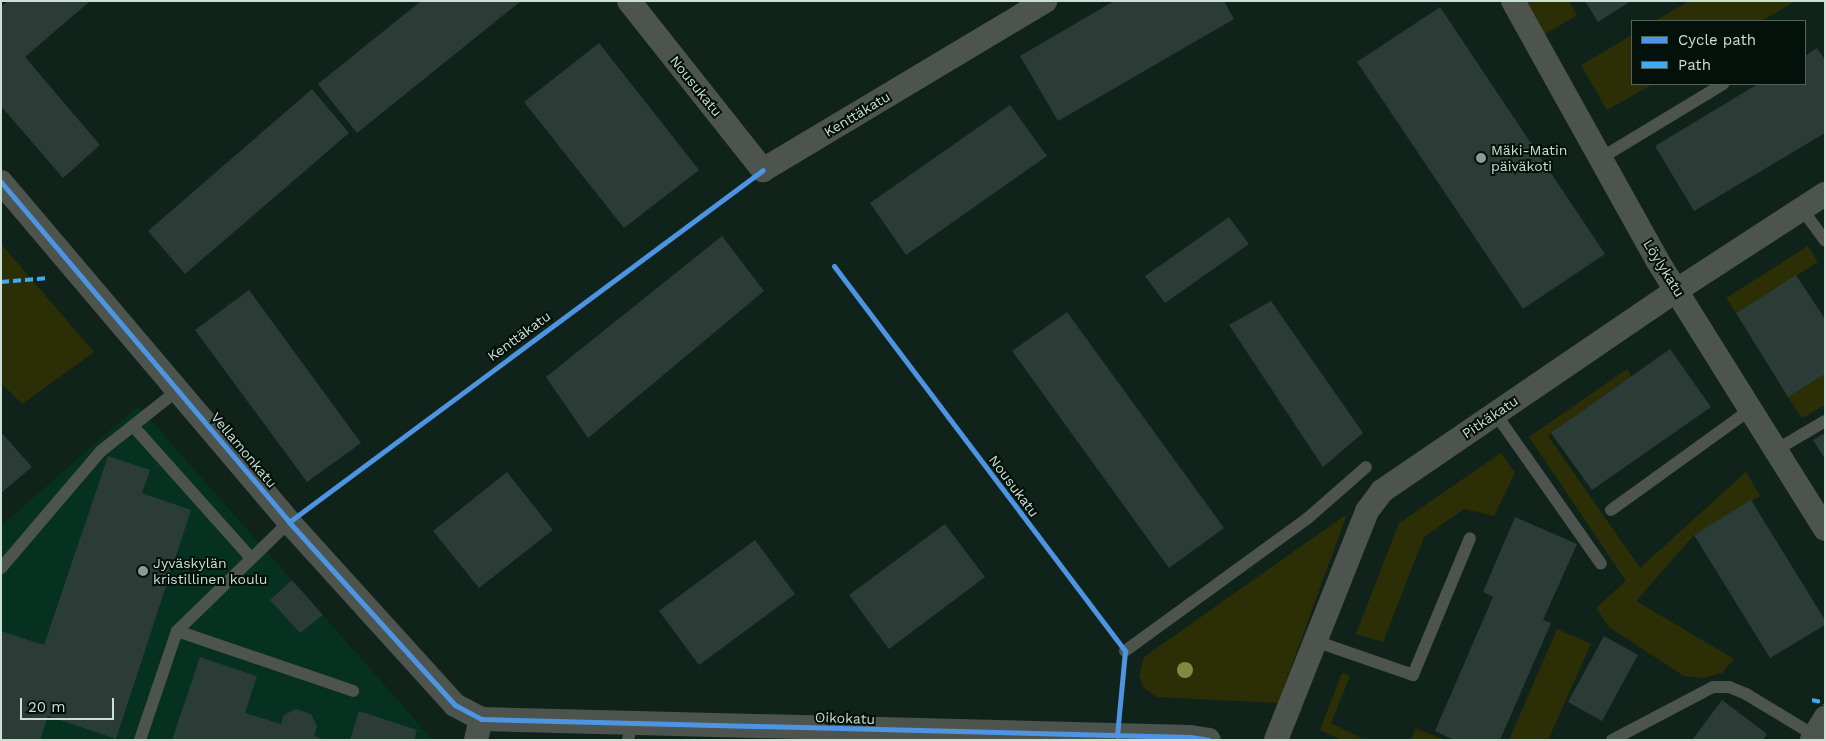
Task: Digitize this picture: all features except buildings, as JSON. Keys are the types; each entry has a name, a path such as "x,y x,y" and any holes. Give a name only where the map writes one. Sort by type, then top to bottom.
{"street":[{"name":"Nousukatu","path":"629,1 763,170"},
{"name":"Kenttäkatu","path":"763,170 1045,1"},
{"name":"Löylykatu","path":"1513,1 1600,158 1677,290 1825,529"},
{"name":"Vellamonkatu","path":"1,182 289,522 479,730"},
{"name":"Pitkäkatu","path":"1276,740 1367,511 1382,491 1677,290 1825,194"},
{"name":"Oikokatu","path":"479,730 1209,740"}],"lane":[{"path":"1600,158 1721,85"},
{"path":"1802,209 1825,241"},
{"path":"1,568 101,451 178,390"},
{"path":"1611,510 1751,409"},
{"path":"1496,413 1601,564"},
{"path":"1776,450 1825,421"},
{"path":"133,426 251,558"},
{"path":"1125,651 1308,518 1366,467"},
{"path":"140,740 177,631 289,522"},
{"path":"1316,641 1413,675 1470,538"},
{"path":"177,631 353,691"},
{"path":"1612,740 1713,686 1729,687 1746,694 1817,731"}],"shaded area":[{"path":"1524,1 1569,1 1577,15 1544,35"},
{"path":"1689,1 1796,1 1763,20 1657,20"},
{"path":"1631,36 1631,85 1651,85 1607,110 1581,65"},
{"path":"1,244 94,352 22,404 1,383"},
{"path":"1808,246 1818,262 1736,313 1726,298"},
{"path":"1627,369 1631,376 1548,436 1640,568 1746,472 1760,496 1694,535 1636,601 1734,659 1722,673 1704,678 1684,676 1609,627 1596,608 1626,581 1529,437"},
{"path":"1825,374 1825,405 1802,418 1788,397"},
{"name":"Jyväskylän kristillinen koulu","path":"138,406 433,740 1,740 1,526"},
{"path":"1501,453 1515,473 1494,516 1464,509 1424,537 1383,642 1356,634 1399,523"},
{"path":"1347,514 1278,703 1156,697 1144,688 1139,676 1144,657"},
{"path":"1557,629 1591,644 1548,740 1509,740"},
{"path":"1342,673 1350,676 1331,723 1365,740 1342,740 1320,730"},
{"path":"1416,728 1444,740 1411,740"}],"marked path":[{"path":"1,282 49,278"},
{"path":"1812,700 1825,703"}],"cycle path":[{"path":"289,522 763,170"},
{"path":"1,182 289,522 455,705 481,719 1190,737 1209,740"},
{"path":"834,266 1125,651 1117,736"}],"place":[{"name":"Mäki-Matin päiväkoti","path":"1481,158"},
{"name":"Jyväskylän kristillinen koulu","path":"143,571"}]}
